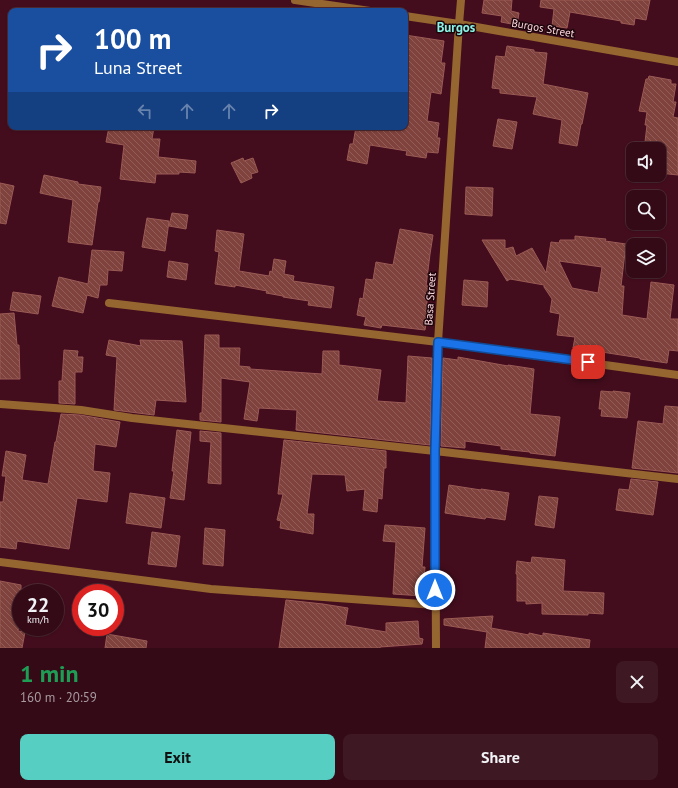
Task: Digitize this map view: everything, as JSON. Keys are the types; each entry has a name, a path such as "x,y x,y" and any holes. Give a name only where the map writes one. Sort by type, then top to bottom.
{"street":[{"path":"295,0 350,8"},
{"name":"Basa Street","path":"436,648 435,451 438,342 461,0"},
{"name":"Burgos Street","path":"408,16 678,62"},
{"path":"109,302 438,342 678,375"},
{"path":"0,404 82,410 132,418 678,479"},
{"path":"0,562 211,589 436,605"}],"building":[{"path":"484,0 512,0 511,11 519,13 517,25 501,22 502,16 482,13"},
{"path":"541,0 650,0 646,20 635,18 634,25 621,23 621,21 570,12 567,28 552,26 554,9 540,7"},
{"path":"408,35 444,41 441,63 445,63 441,94 431,92 427,121 439,123 437,138 440,138 438,153 427,152 426,158 406,155 407,151 370,145 367,164 347,160 350,144 353,144 355,130 408,130"},
{"path":"507,46 534,50 534,52 547,53 543,84 588,93 577,146 559,143 562,120 533,114 537,97 500,93 500,89 492,88 496,56 505,57"},
{"path":"649,76 671,80 671,84 676,84 673,102 676,102 673,117 678,118 678,175 666,174 666,142 645,142 647,112 639,111 646,79 648,79"},
{"path":"498,119 517,122 512,149 493,146"},
{"path":"108,130 154,130 152,139 160,139 158,157 196,161 195,173 179,172 179,174 156,174 155,183 120,179 124,145 106,142"},
{"path":"243,158 244,161 253,158 258,172 251,174 252,178 241,183 231,163"},
{"path":"44,175 78,182 78,184 101,187 92,245 68,242 73,200 40,193"},
{"path":"0,183 14,186 6,224 0,223"},
{"path":"466,187 493,188 492,216 465,214"},
{"path":"172,213 188,215 186,229 169,226"},
{"path":"147,218 169,221 165,251 142,247"},
{"path":"400,229 433,235 426,286 429,286 426,310 428,311 425,330 382,325 381,328 364,325 366,317 357,315 360,298 363,299 366,279 373,280 376,262 393,265"},
{"path":"217,230 244,234 239,271 269,276 270,271 272,272 274,259 286,261 284,274 294,276 293,281 334,287 331,308 308,305 309,301 266,293 267,291 235,285 235,287 215,284 219,252 215,251"},
{"path":"575,236 606,239 605,241 626,244 621,286 624,286 622,315 647,319 651,282 674,285 670,319 678,319 678,351 669,350 667,363 573,348 575,337 557,335 560,314 550,312 552,299 544,285 510,279 507,281 482,240 505,240 505,249 513,247 516,256 532,248 546,273 551,242 559,243 560,240 575,240","holes":["559,261 602,267 598,293 572,288"]},
{"path":"92,250 124,252 122,271 108,270 107,285 100,285 98,298 87,295 83,313 52,306 59,277 88,284"},
{"path":"169,261 188,264 186,280 167,277"},
{"path":"464,280 488,282 487,307 462,305"},
{"path":"13,292 41,296 38,314 10,310"},
{"path":"14,313 17,345 19,345 20,379 0,379 0,314"},
{"path":"205,335 219,335 219,348 240,348 239,366 250,367 250,369 322,374 323,351 339,351 339,365 381,370 377,401 406,403 408,356 432,358 430,445 296,430 297,410 259,408 257,421 244,419 250,382 221,378 221,422 200,420 200,413 202,413"},
{"path":"109,340 141,346 140,340 182,341 186,402 156,400 154,415 114,410 117,357 106,355"},
{"path":"64,350 78,351 77,357 83,357 82,372 75,372 75,404 59,403 59,381 62,381"},
{"path":"458,357 534,369 530,414 560,417 555,456 501,449 501,446 465,441 465,448 441,446 443,358 458,360"},
{"path":"601,391 630,393 627,418 601,416 602,409 599,409"},
{"path":"665,406 678,407 678,473 632,468 638,421 663,424"},
{"path":"61,414 80,415 120,422 116,447 95,444 93,471 110,473 107,502 77,498 69,549 17,541 16,549 0,547 0,502 3,502 6,476 2,476 6,451 26,455 22,480 48,484"},
{"path":"177,430 191,432 184,500 170,498 174,471 172,471"},
{"path":"200,431 221,433 221,484 208,483 211,442 200,441"},
{"path":"284,440 386,451 386,468 384,468 382,499 378,498 377,512 363,510 365,489 347,491 345,475 312,474 307,514 314,514 313,534 280,528 281,521 277,520 283,494 278,494"},
{"path":"631,479 658,482 653,515 616,510 619,489 629,490"},
{"path":"449,485 509,493 505,520 486,517 485,519 445,513"},
{"path":"130,493 165,498 161,528 126,523"},
{"path":"539,496 558,498 554,528 535,525"},
{"path":"385,525 425,528 422,567 425,567 423,596 393,594 396,542 383,541"},
{"path":"205,528 225,530 223,566 203,564"},
{"path":"152,532 180,536 176,567 148,564"},
{"path":"532,557 565,560 563,591 604,593 603,614 542,614 542,603 526,604 526,601 517,601 517,561 531,563"},
{"path":"0,581 16,584 12,584 12,636 24,636 22,648 0,648"},
{"path":"286,600 348,608 345,625 386,632 386,623 418,621 419,638 423,639 422,644 380,648 279,648"},
{"path":"493,616 491,628 529,635 529,633 543,636 543,633 590,640 589,648 485,648 487,632 444,625 444,619"},
{"path":"107,636 118,636 147,641 146,648 105,648"}],"district":[{"name":"Burgos","path":"456,27"}],"route":[{"path":"435,590 435,451 438,342 588,362"}]}
